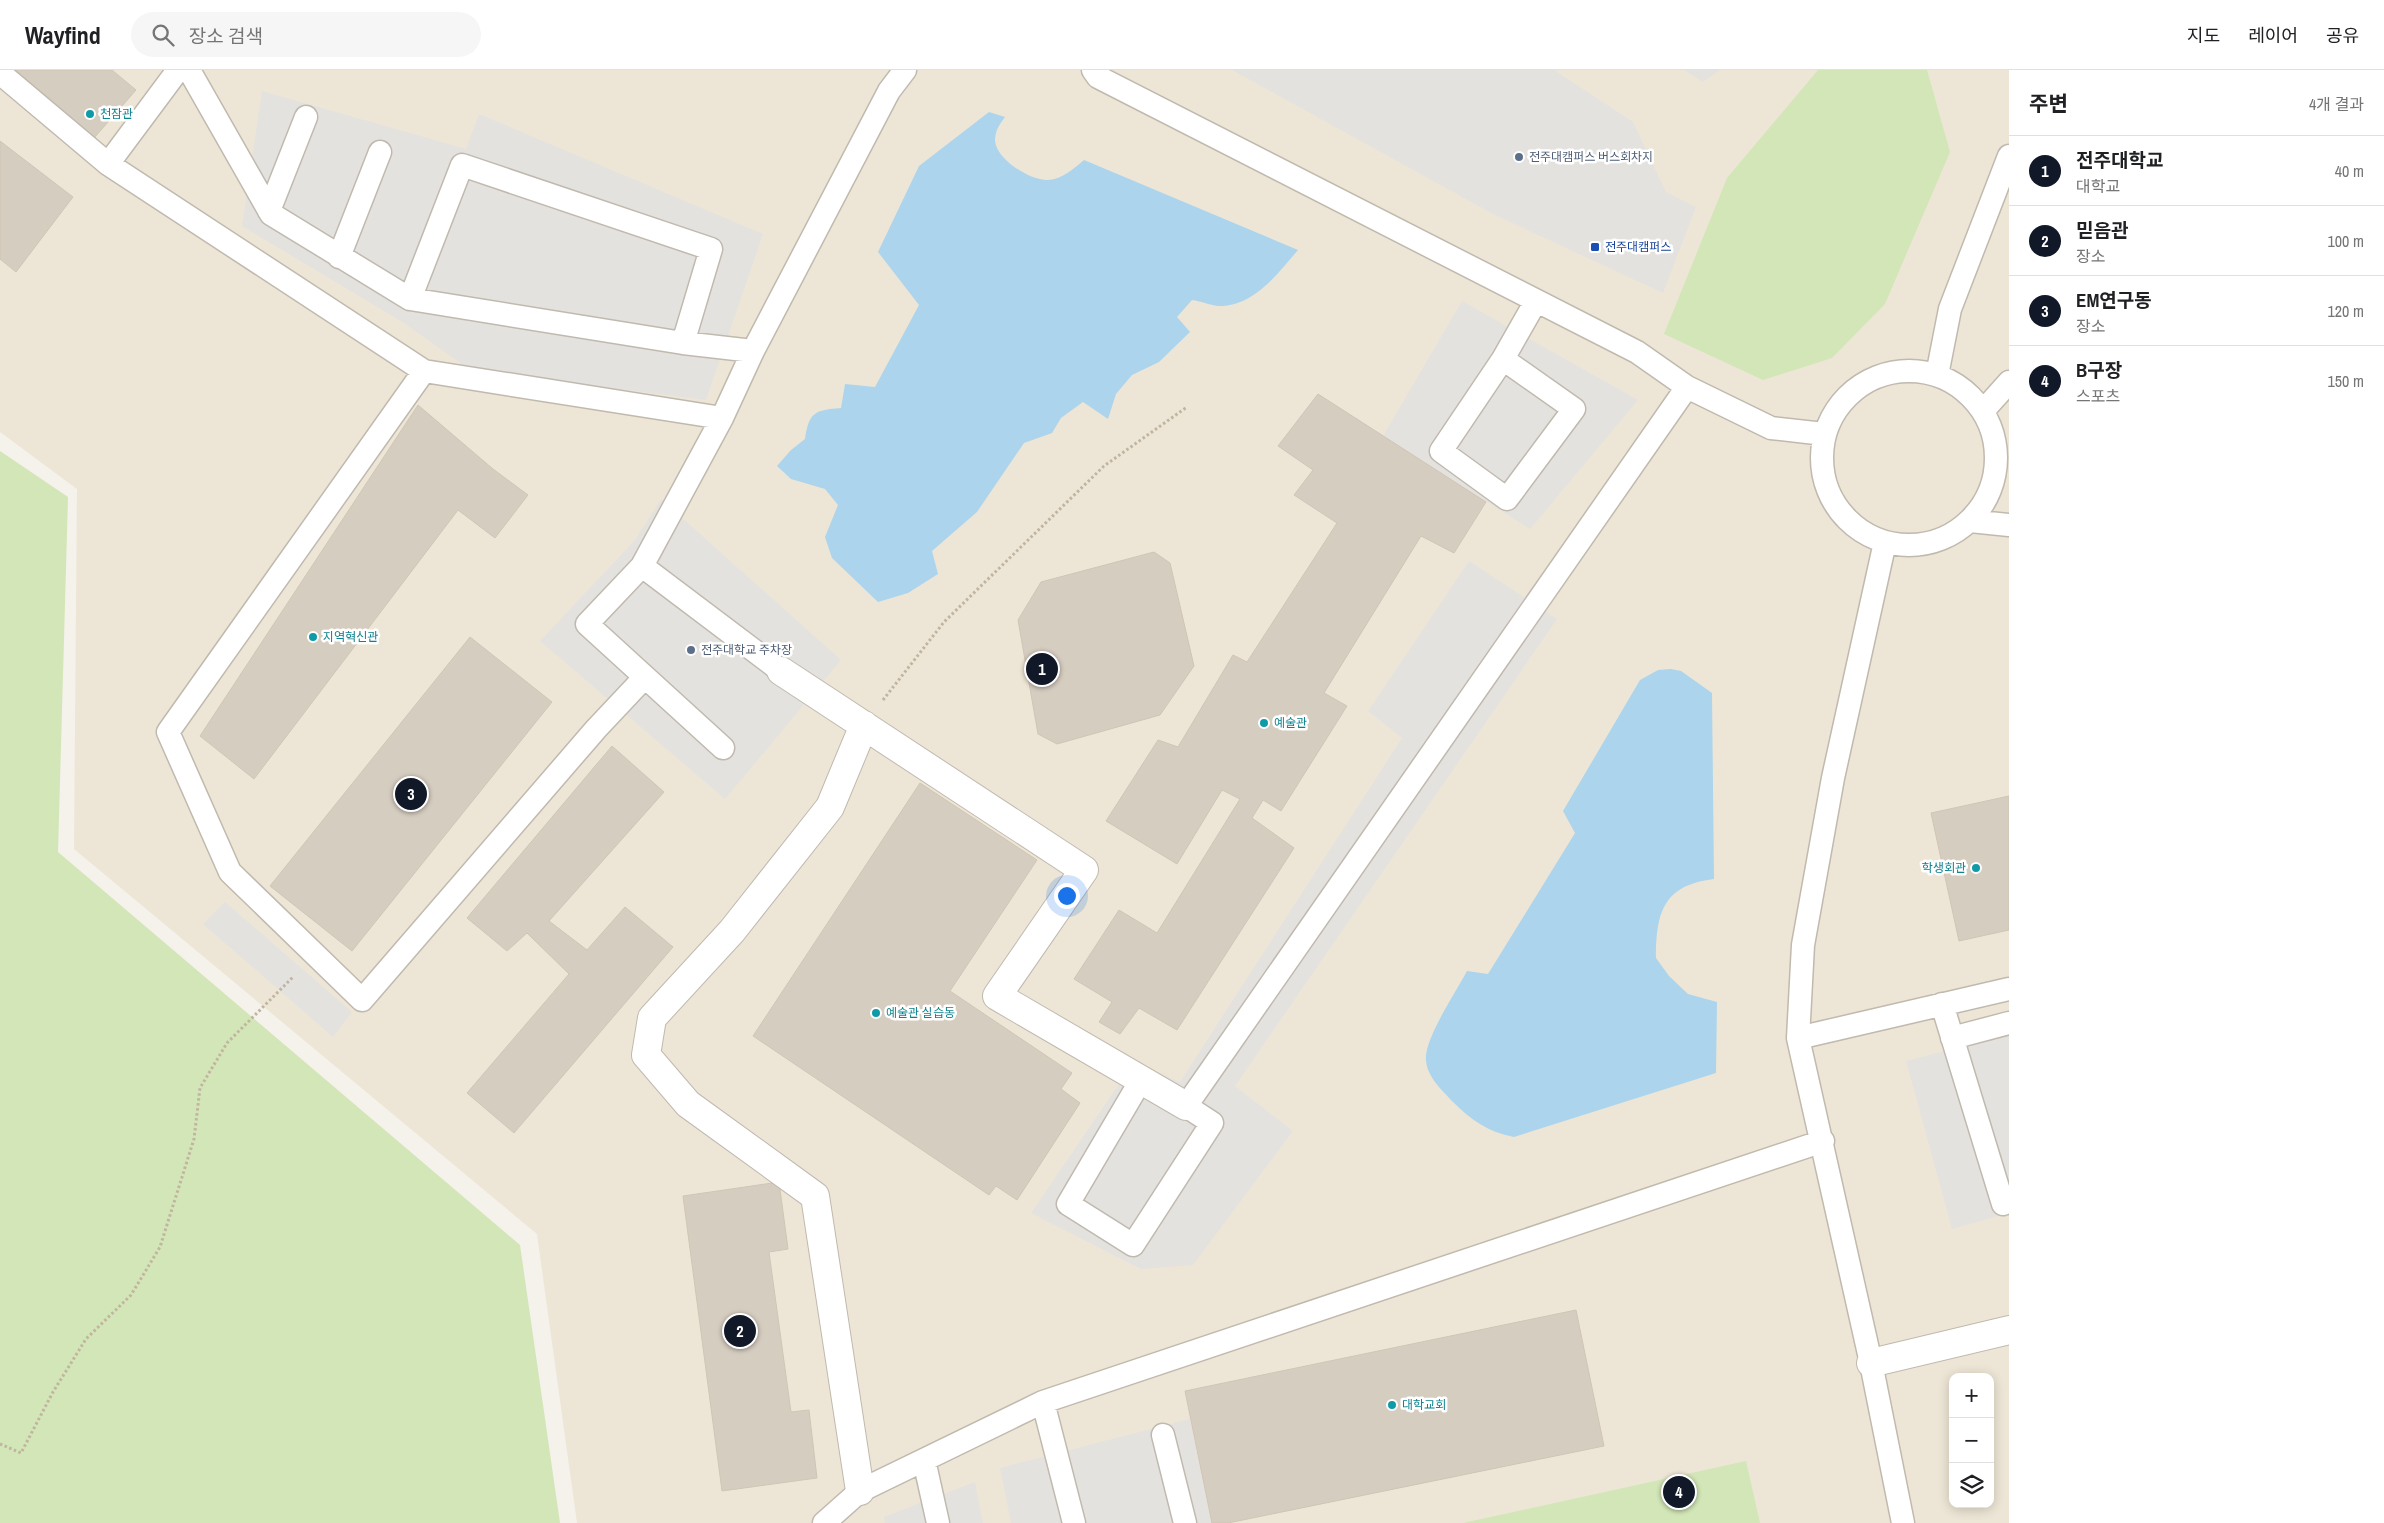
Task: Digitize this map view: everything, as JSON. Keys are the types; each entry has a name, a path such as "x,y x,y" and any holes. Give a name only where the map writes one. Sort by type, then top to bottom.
{"street":[{"path":"781,672 1084,870 997,996 1186,1106"},
{"path":"860,1491 815,1196 688,1104 646,1055 652,1018 732,932 830,807 864,725"},
{"path":"1871,1363 2009,1330"}],"lane":[{"path":"108,164 178,70"},
{"path":"189,70 269,211 339,257 410,299 683,343 753,351"},
{"path":"723,748 587,624 642,566 722,418 753,351 889,90 905,70"},
{"path":"1093,70 1098,78 1637,352 1687,387 1772,428 1824,434"},
{"path":"0,73 108,164 424,371 722,418"},
{"path":"269,211 306,117"},
{"path":"339,257 380,152"},
{"path":"1937,375 1950,309 2009,156"},
{"path":"410,299 462,165 710,248 683,343"},
{"path":"1503,359 1574,409 1507,498 1441,451 1503,359 1536,301"},
{"path":"1908,370 1937,375 1963,388 1983,411 1994,438 1996,468 1987,497 1970,521 1944,538 1915,545 1885,542 1860,530 1840,512 1827,488 1821,461 1824,434 1836,408 1856,388 1880,375 1908,370"},
{"path":"424,371 168,732 230,872 362,1000 596,729 644,678"},
{"path":"1983,411 2009,382"},
{"path":"1141,1080 1068,1204 1133,1245 1212,1123 1186,1106 1687,387"},
{"path":"1970,521 2009,526"},
{"path":"1885,542 1833,778 1804,936 1798,1038 1823,1141 1903,1523"},
{"path":"642,566 781,672"},
{"path":"1798,1038 2009,989"},
{"path":"1942,1004 2004,1204 2009,1202"},
{"path":"1952,1038 2009,1023"},
{"path":"824,1523 860,1491 1043,1402 1823,1141"},
{"path":"1043,1402 1074,1523"},
{"path":"1163,1435 1185,1523"},
{"path":"924,1460 938,1523"}],"path":[{"path":"864,725 944,622 1104,466 1187,406"},
{"path":"0,1444 21,1453 54,1392 86,1339 131,1295 160,1247 194,1139 200,1088 227,1043 296,974 318,957"}],"shaded area":[{"path":"0,70 2009,70 2009,1523 577,1523 537,1234 74,849 77,489 0,432"},
{"name":"전주대캠퍼스 버스회차지","path":"1232,70 1554,70 1633,122 1666,192 1696,207 1663,293 1493,214"},
{"path":"1684,70 1720,70 1703,82"},
{"path":"262,91 466,149 479,114 763,234 706,400 470,370 404,323 242,226"},
{"path":"1462,301 1638,400 1530,529 1383,436"},
{"name":"전주대학교 주차장","path":"661,499 841,660 725,799 540,641 635,540"},
{"path":"1469,561 1557,619 1235,1086 1293,1131 1193,1265 1141,1269 1031,1213 1134,1062 1180,1082 1402,738 1368,711"},
{"path":"225,902 352,1012 333,1037 203,924"},
{"path":"2009,1034 2009,1213 1952,1229 1906,1061"},
{"path":"1190,1419 1212,1523 1011,1523 1000,1468"},
{"path":"975,1482 983,1523 885,1523 884,1517"}],"green space":[{"path":"1818,70 1927,70 1950,152 1885,304 1832,358 1763,380 1664,334 1727,178"},
{"path":"0,451 68,497 58,852 520,1245 560,1523 0,1523"},
{"path":"1746,1461 1760,1523 1463,1523"}],"water":[{"path":"989,112 1005,117 995,137 997,148 1008,162 1024,173 1041,179 1058,178 1084,160 1298,250 1264,287 1243,301 1231,305 1218,306 1192,300 1177,317 1190,332 1159,362 1132,375 1116,394 1108,419 1083,402 1061,418 1052,433 1024,443 977,512 932,551 938,574 908,593 878,602 832,558 825,537 838,505 825,489 791,479 777,466 791,450 805,439 811,418 815,414 825,410 841,408 845,384 875,387 919,305 878,252 919,166"},
{"path":"1671,669 1681,671 1712,693 1714,879 1697,882 1683,888 1673,895 1666,904 1658,928 1656,958 1669,976 1688,994 1717,1002 1716,1073 1514,1137 1496,1132 1466,1114 1436,1083 1429,1072 1426,1060 1430,1040 1467,971 1488,974 1575,833 1563,811 1640,680 1658,670"}],"building":[{"name":"천잠관","path":"12,70 112,70 136,90 94,138"},
{"path":"0,141 73,197 16,272 0,259"},
{"name":"예술관","path":"1318,394 1486,502 1454,553 1421,536 1324,693 1347,706 1281,811 1263,800 1252,818 1294,848 1177,1030 1139,1008 1120,1034 1099,1022 1112,1002 1074,979 1119,910 1157,933 1240,799 1222,790 1177,864 1106,821 1158,740 1178,747 1233,655 1247,662 1337,523 1294,495 1313,470 1278,446"},
{"name":"지역혁신관","path":"418,405 493,469 528,495 495,538 458,510 254,779 200,736"},
{"path":"1154,552 1170,563 1194,666 1160,715 1057,744 1038,734 1018,620 1041,582"},
{"path":"470,637 552,702 352,951 270,886"},
{"path":"612,746 664,792 549,921 587,950 625,907 673,947 514,1133 467,1093 569,974 527,933 507,951 467,918"},
{"name":"예술관 실습동","path":"920,783 1037,860 950,991 1072,1073 1061,1089 1080,1103 1017,1200 996,1186 989,1195 753,1036"},
{"name":"학생회관","path":"2009,796 2009,930 1959,941 1931,813"},
{"path":"779,1182 788,1249 769,1252 791,1412 809,1410 817,1478 722,1491 683,1196"},
{"name":"대학교회","path":"1576,1310 1604,1446 1228,1523 1212,1523 1185,1391"}],"place":[{"name":"천잠관","path":"90,114"},
{"name":"전주대캠퍼스 버스회차지","path":"1519,157"},
{"name":"전주대캠퍼스","path":"1595,247"},
{"name":"지역혁신관","path":"313,637"},
{"name":"전주대학교 주차장","path":"691,650"},
{"name":"전주대학교","path":"1042,669"},
{"name":"예술관","path":"1264,723"},
{"name":"EM연구동","path":"411,794"},
{"name":"학생회관","path":"1976,868"},
{"name":"예술관 실습동","path":"876,1013"},
{"name":"믿음관","path":"740,1331"},
{"name":"대학교회","path":"1392,1405"},
{"name":"B구장","path":"1679,1492"}]}
